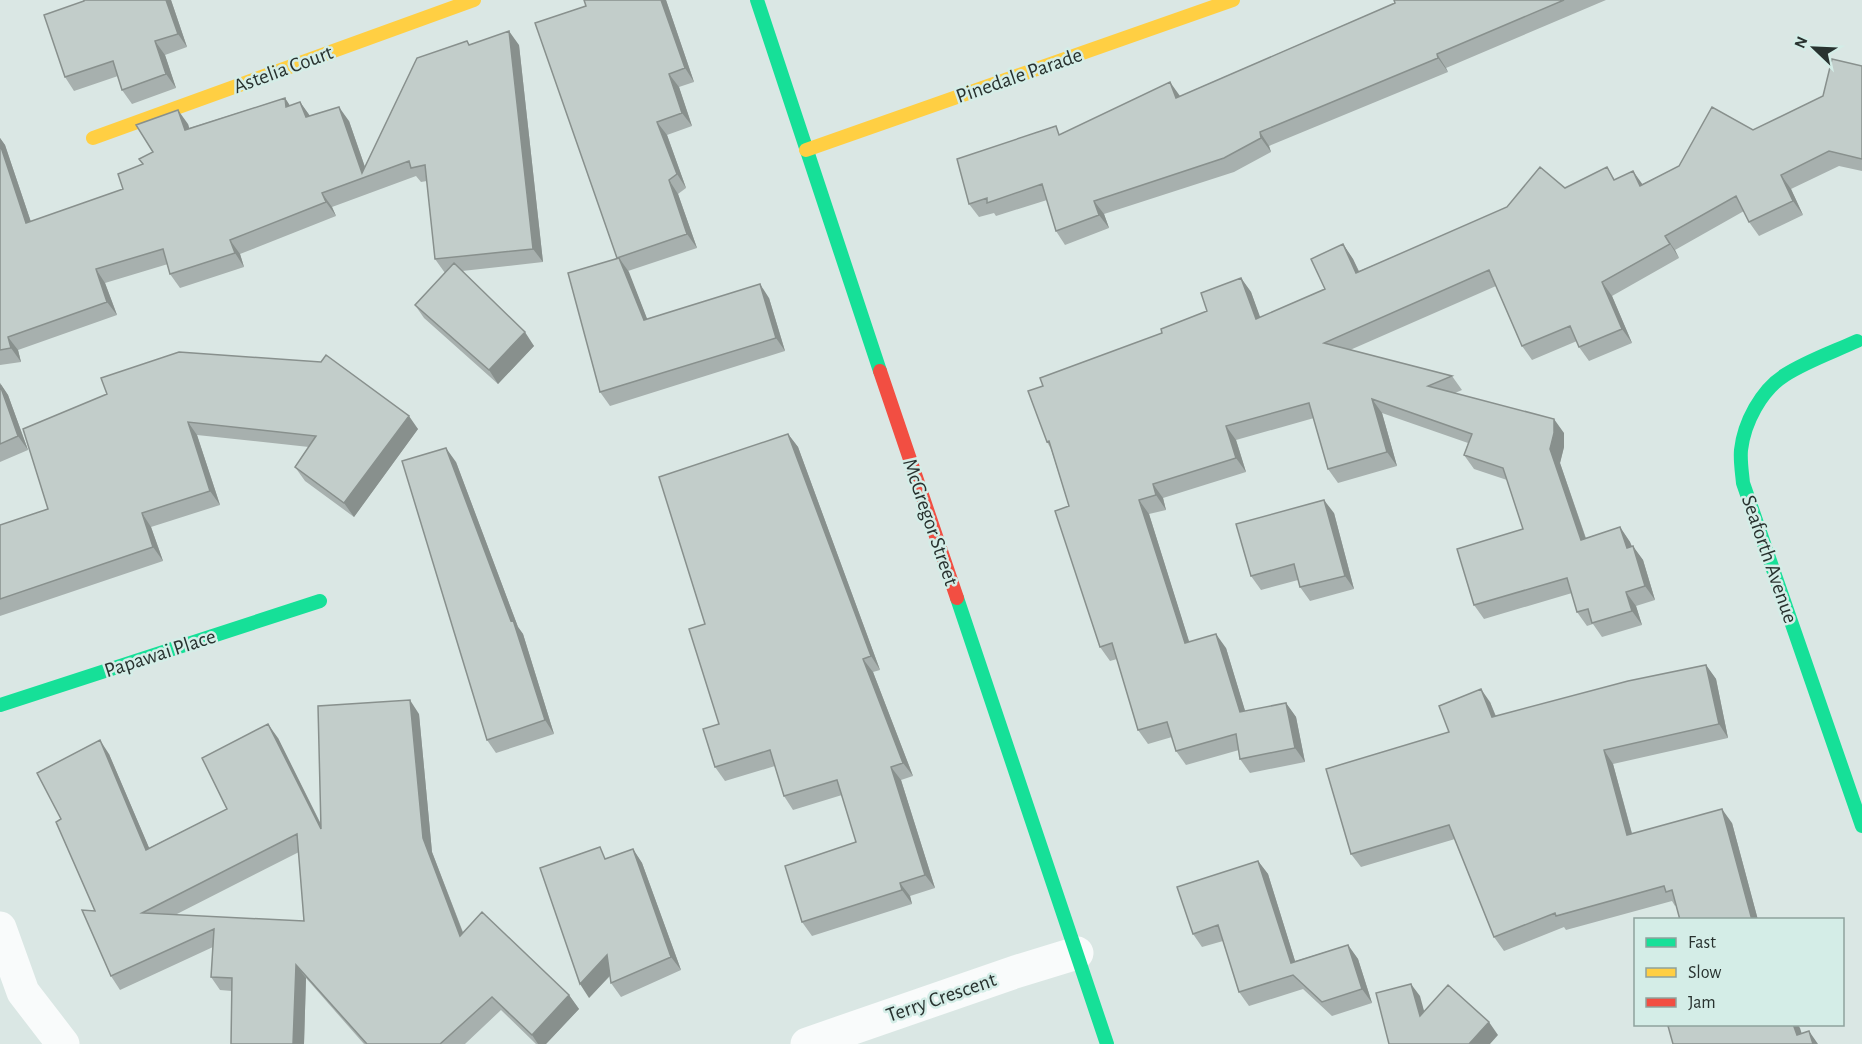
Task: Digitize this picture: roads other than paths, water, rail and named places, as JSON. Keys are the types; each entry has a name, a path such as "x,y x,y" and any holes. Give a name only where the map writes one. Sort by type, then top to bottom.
{"street":[{"name":"Astelia Court","path":"93,138 474,0"},
{"name":"McGregor Street","path":"757,0 1107,1044"},
{"name":"Pinedale Parade","path":"806,150 1233,0"},
{"name":"Seaforth Avenue","path":"1857,340 1783,376 1769,389 1750,424 1743,444 1741,463 1743,483 1862,826"},
{"name":"Papawai Place","path":"0,705 320,601"},
{"path":"0,928 23,992 63,1044"},
{"name":"Terry Crescent","path":"807,1044 1077,953"}]}
